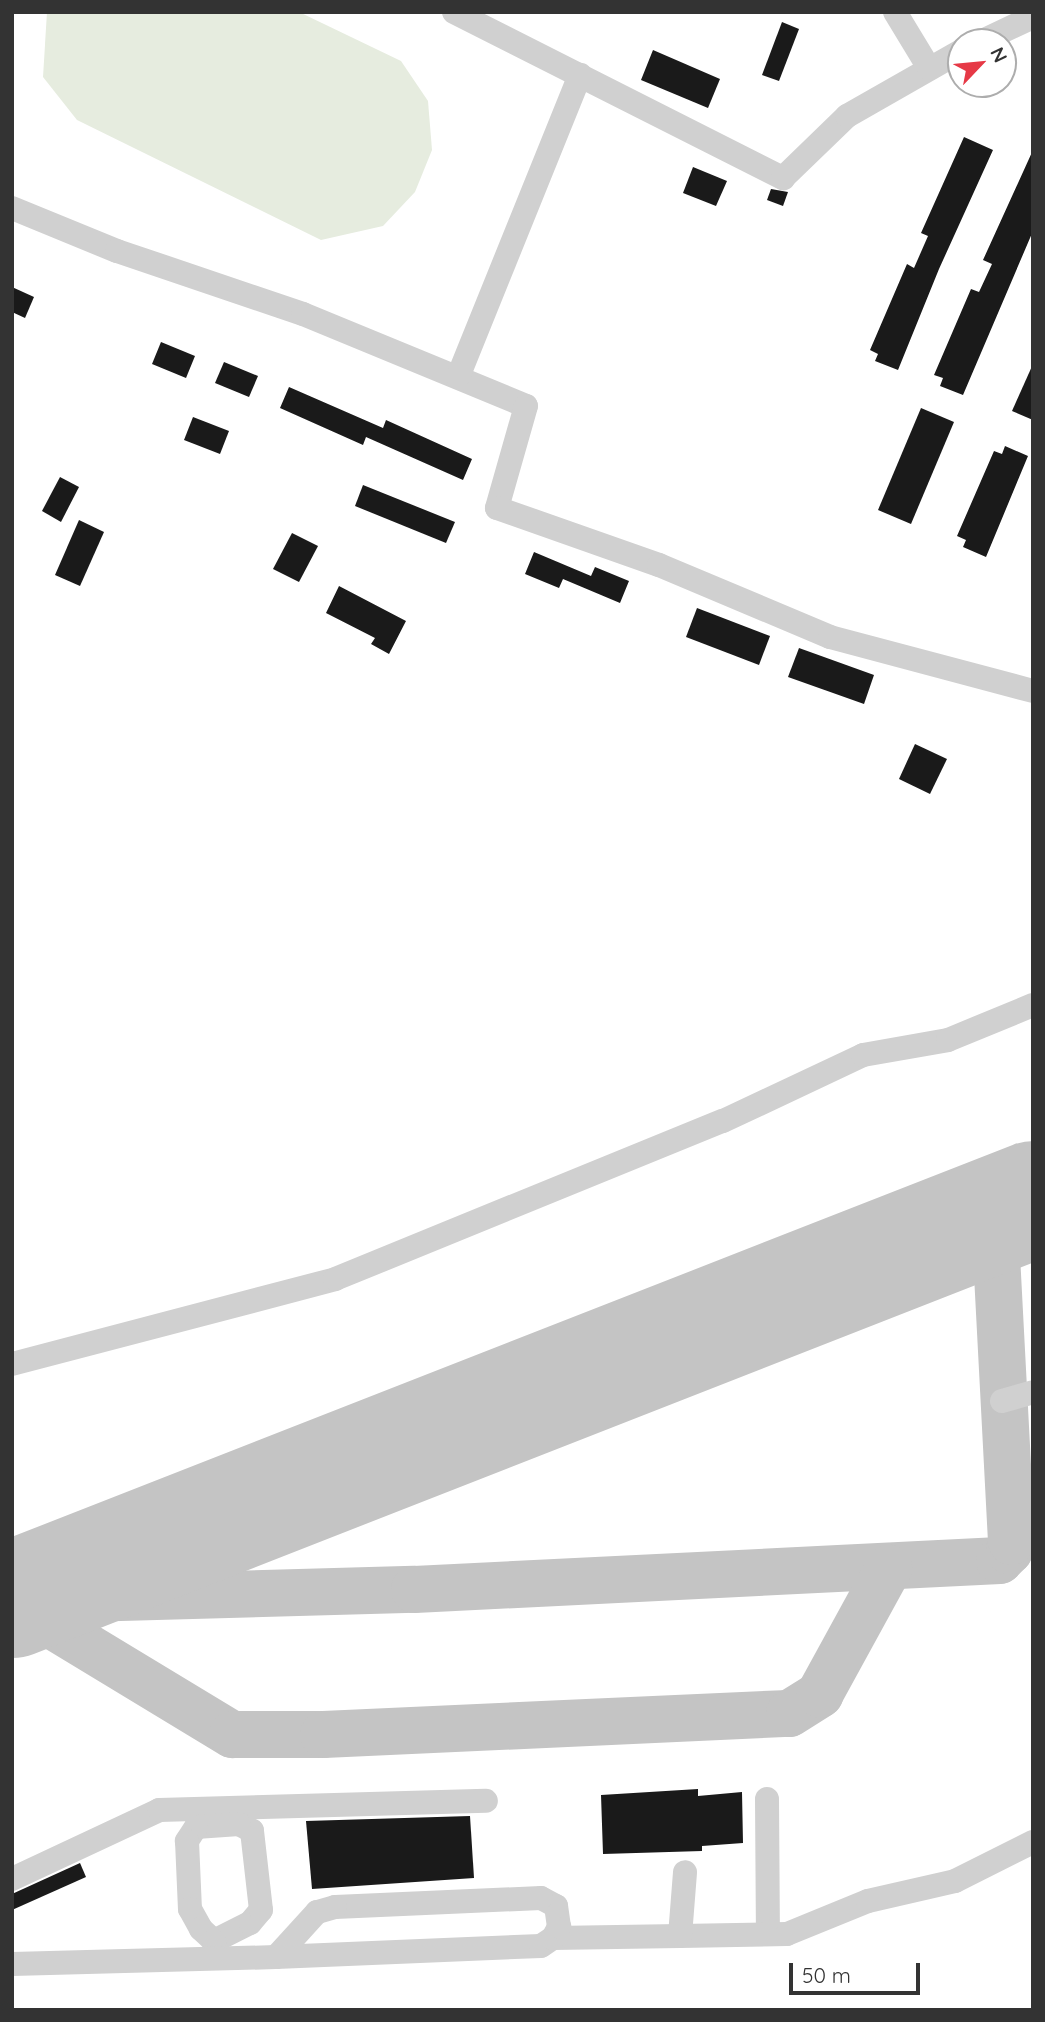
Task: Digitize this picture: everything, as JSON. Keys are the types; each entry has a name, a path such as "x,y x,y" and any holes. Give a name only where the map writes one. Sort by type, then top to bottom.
{"lane":[{"path":"454,12 783,178 847,116 947,58"},
{"path":"895,12 929,68"},
{"path":"1010,28 1033,17"},
{"path":"458,377 580,75"},
{"path":"12,208 117,251 303,314 526,406 497,508 659,565 830,637 1033,691"},
{"path":"12,1364 335,1279 723,1122 863,1055 948,1040 1033,1005"},
{"path":"1002,1401 1033,1392"},
{"path":"767,1799 768,1934"},
{"path":"12,1879 159,1810 486,1801"},
{"path":"239,1824 252,1831 261,1910 250,1923 215,1950 190,1909 187,1841 196,1827 239,1824"},
{"path":"553,1938 787,1934 868,1901 955,1881 1033,1842"},
{"path":"680,1936 685,1871"},
{"path":"12,1964 215,1950 276,1956 541,1946 553,1938 559,1927 556,1906 541,1898 335,1907 317,1912 276,1956"}],"shaded area":[{"path":"47,12 299,12 401,61 428,101 432,150 415,192 383,226 321,240 77,120 43,77"}],"building":[{"path":"782,22 799,29 779,81 762,75"},
{"path":"653,50 720,79 708,108 641,80"},
{"path":"964,137 993,150 939,269 898,370 875,361 878,354 870,350 907,264 914,268 928,236 921,233"},
{"path":"1033,150 1033,231 963,395 940,386 943,378 934,375 971,289 979,292 992,264 983,260"},
{"path":"693,167 727,181 716,206 683,193"},
{"path":"771,189 788,192 783,206 767,200"},
{"path":"12,287 34,297 25,318 12,312"},
{"path":"161,342 195,356 186,378 152,364"},
{"path":"224,362 258,376 249,397 215,383"},
{"path":"1033,364 1033,420 1012,411"},
{"path":"289,387 383,428 386,420 472,459 463,480 366,437 363,445 280,408"},
{"path":"921,408 954,422 911,524 878,510"},
{"path":"193,417 229,431 220,454 184,440"},
{"path":"1005,446 1028,456 986,557 963,547 966,540 957,536 994,451 1002,454"},
{"path":"60,477 79,487 61,522 42,511"},
{"path":"363,485 455,522 446,543 355,506"},
{"path":"79,520 104,532 80,586 55,575"},
{"path":"292,533 318,546 299,582 273,569"},
{"path":"534,552 591,576 595,567 629,581 620,603 563,579 559,588 525,574"},
{"path":"339,586 406,621 389,654 371,644 375,638 326,613"},
{"path":"697,608 770,636 759,665 686,637"},
{"path":"799,648 874,675 864,704 788,677"},
{"path":"915,744 947,759 930,794 899,779"},
{"path":"698,1789 698,1796 742,1792 743,1843 702,1846 702,1851 603,1854 601,1795"},
{"path":"470,1816 474,1878 312,1889 306,1821"},
{"path":"80,1863 86,1877 12,1910 12,1894"}],"taxiway":[{"path":"12,1600 414,1589 999,1560 1009,1550 1011,1541 994,1214"},
{"path":"12,1601 232,1734 323,1734 789,1713 819,1694 888,1568"}],"runway":[{"path":"12,1599 1033,1199"}]}
